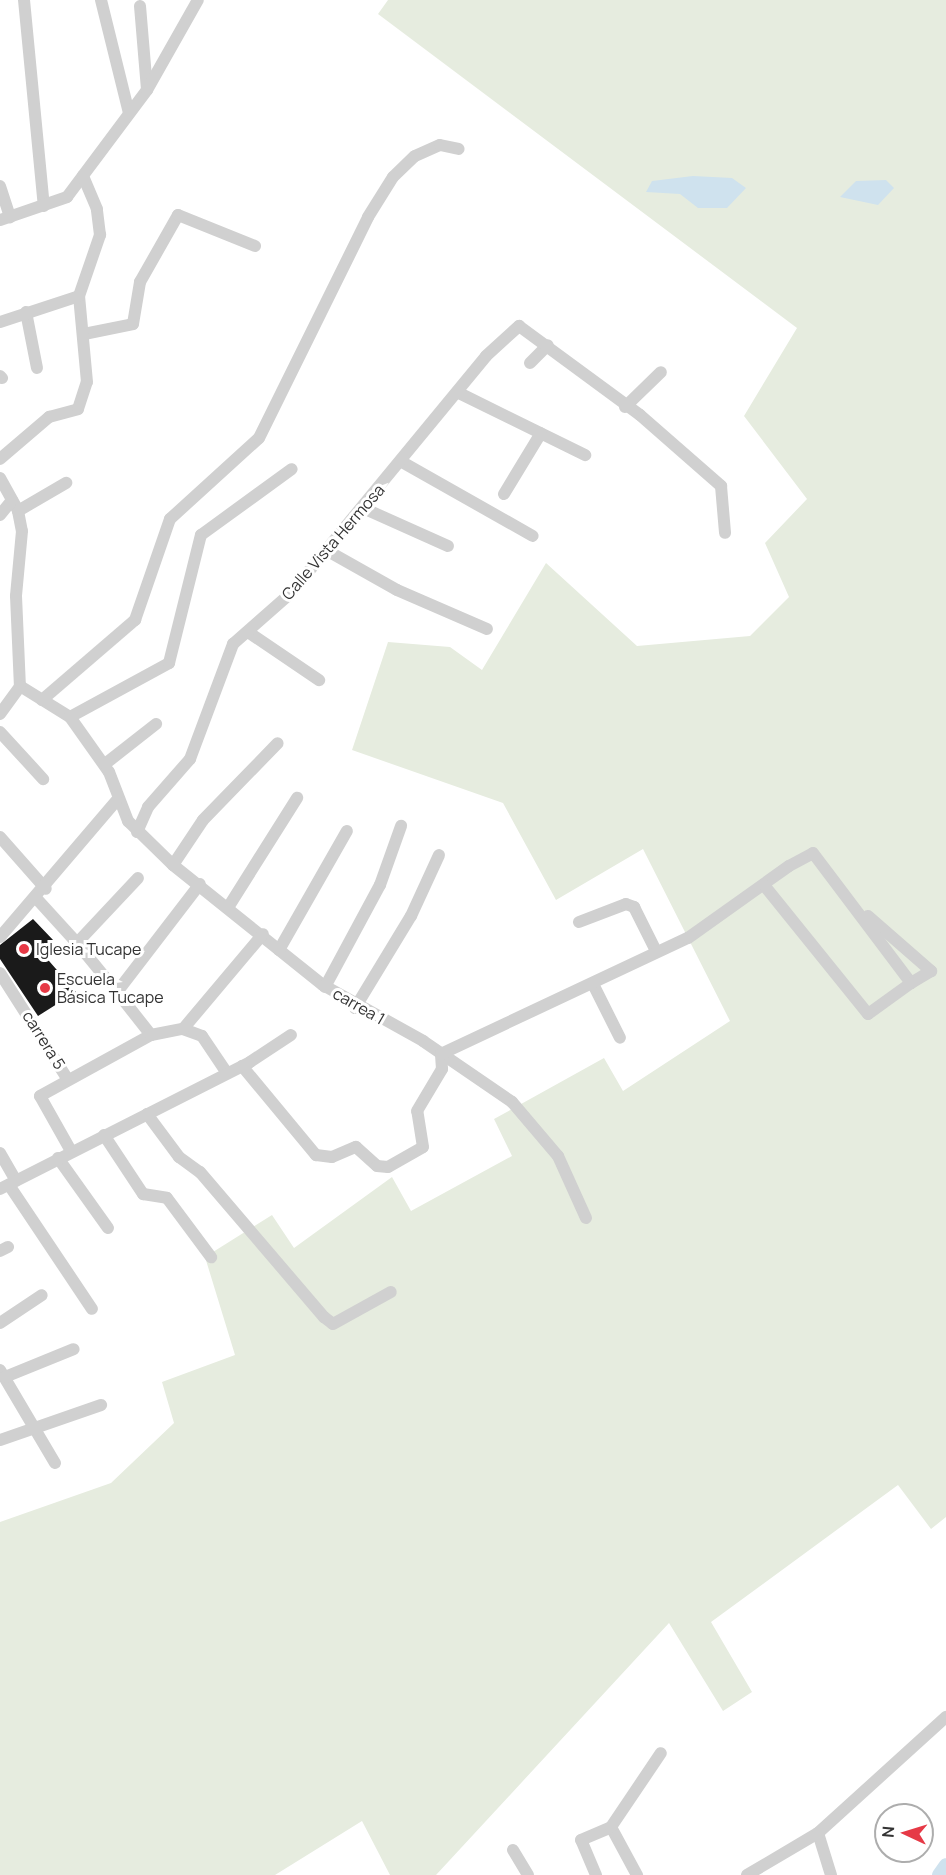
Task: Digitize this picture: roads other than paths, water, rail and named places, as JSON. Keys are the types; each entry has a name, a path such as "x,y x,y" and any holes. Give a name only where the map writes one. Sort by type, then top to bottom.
{"street":[{"path":"24,0 44,206"},
{"path":"101,0 129,113"},
{"path":"0,186 5,218 67,197 147,90 198,0"},
{"path":"140,6 147,90"},
{"path":"42,700 135,620 170,519 259,438 368,217 393,177 415,156 440,145 459,149"},
{"path":"0,459 49,417 78,409 87,382 80,296 100,235 97,208 83,176"},
{"path":"84,334 133,324 140,282 178,215 255,246"},
{"path":"0,321 80,296"},
{"path":"26,312 37,368"},
{"name":"Calle Vista Hermosa","path":"137,832 148,807 190,759 220,691 222,666 248,632 290,594 402,462 457,392 519,326 548,345"},
{"path":"530,363 548,345 721,486 725,533"},
{"path":"625,407 662,372"},
{"path":"457,392 585,455"},
{"path":"504,494 541,433"},
{"path":"402,462 533,536"},
{"path":"70,717 169,663 201,535 292,469"},
{"path":"0,478 15,506 20,686 0,714"},
{"path":"0,515 66,483"},
{"path":"363,508 448,546"},
{"path":"326,550 397,590 487,629"},
{"path":"248,632 319,680"},
{"path":"20,686 70,717 105,764 156,724"},
{"path":"0,732 44,779"},
{"path":"173,865 203,820 278,743"},
{"name":"carrea 1","path":"105,764 116,801 137,832 173,865 229,906 263,934 279,951 355,1008 441,1054 512,1102 558,1156 586,1218"},
{"path":"229,906 297,798"},
{"path":"0,937 41,893 116,801"},
{"path":"325,987 380,885 401,826"},
{"path":"279,951 347,831"},
{"path":"0,837 77,943 151,1035"},
{"path":"242,1066 316,1155 332,1157 356,1147 378,1166 388,1167 423,1147 417,1111 442,1069 441,1054 593,984 656,951 688,938 813,853 911,982"},
{"path":"355,1008 411,916 439,855"},
{"path":"77,943 138,878"},
{"path":"117,992 200,884"},
{"path":"764,885 868,1014 911,982 931,971 850,901"},
{"path":"579,922 626,904 634,907 656,951"},
{"path":"183,1029 263,934"},
{"name":"carrera 5","path":"0,973 67,1078"},
{"path":"593,984 620,1038"},
{"path":"71,1151 40,1096 67,1078 151,1035 183,1029 202,1036 227,1073"},
{"path":"8,1185 242,1066 291,1035"},
{"path":"147,1114 179,1157 200,1172 333,1324 391,1292"},
{"path":"104,1135 143,1194 167,1198 211,1257"},
{"path":"0,1153 8,1185 92,1309"},
{"path":"58,1158 108,1228"},
{"path":"0,1323 42,1295"},
{"path":"55,1463 2,1374 74,1349"},
{"path":"0,1440 101,1405"},
{"path":"747,1875 818,1833 946,1717"},
{"path":"596,1875 581,1840 610,1827 661,1753"},
{"path":"610,1827 637,1875"},
{"path":"818,1833 831,1875"},
{"path":"513,1850 528,1875"}],"water":[{"path":"693,176 732,178 746,188 727,208 698,208 680,194 646,192 652,181"},
{"path":"886,180 894,188 878,205 840,197 856,181"}],"waterway":[{"path":"939,1875 946,1865"}],"place":[{"name":"Iglesia Tucape","path":"24,949"},
{"name":"Escuela Básica Tucape","path":"45,988"}]}
